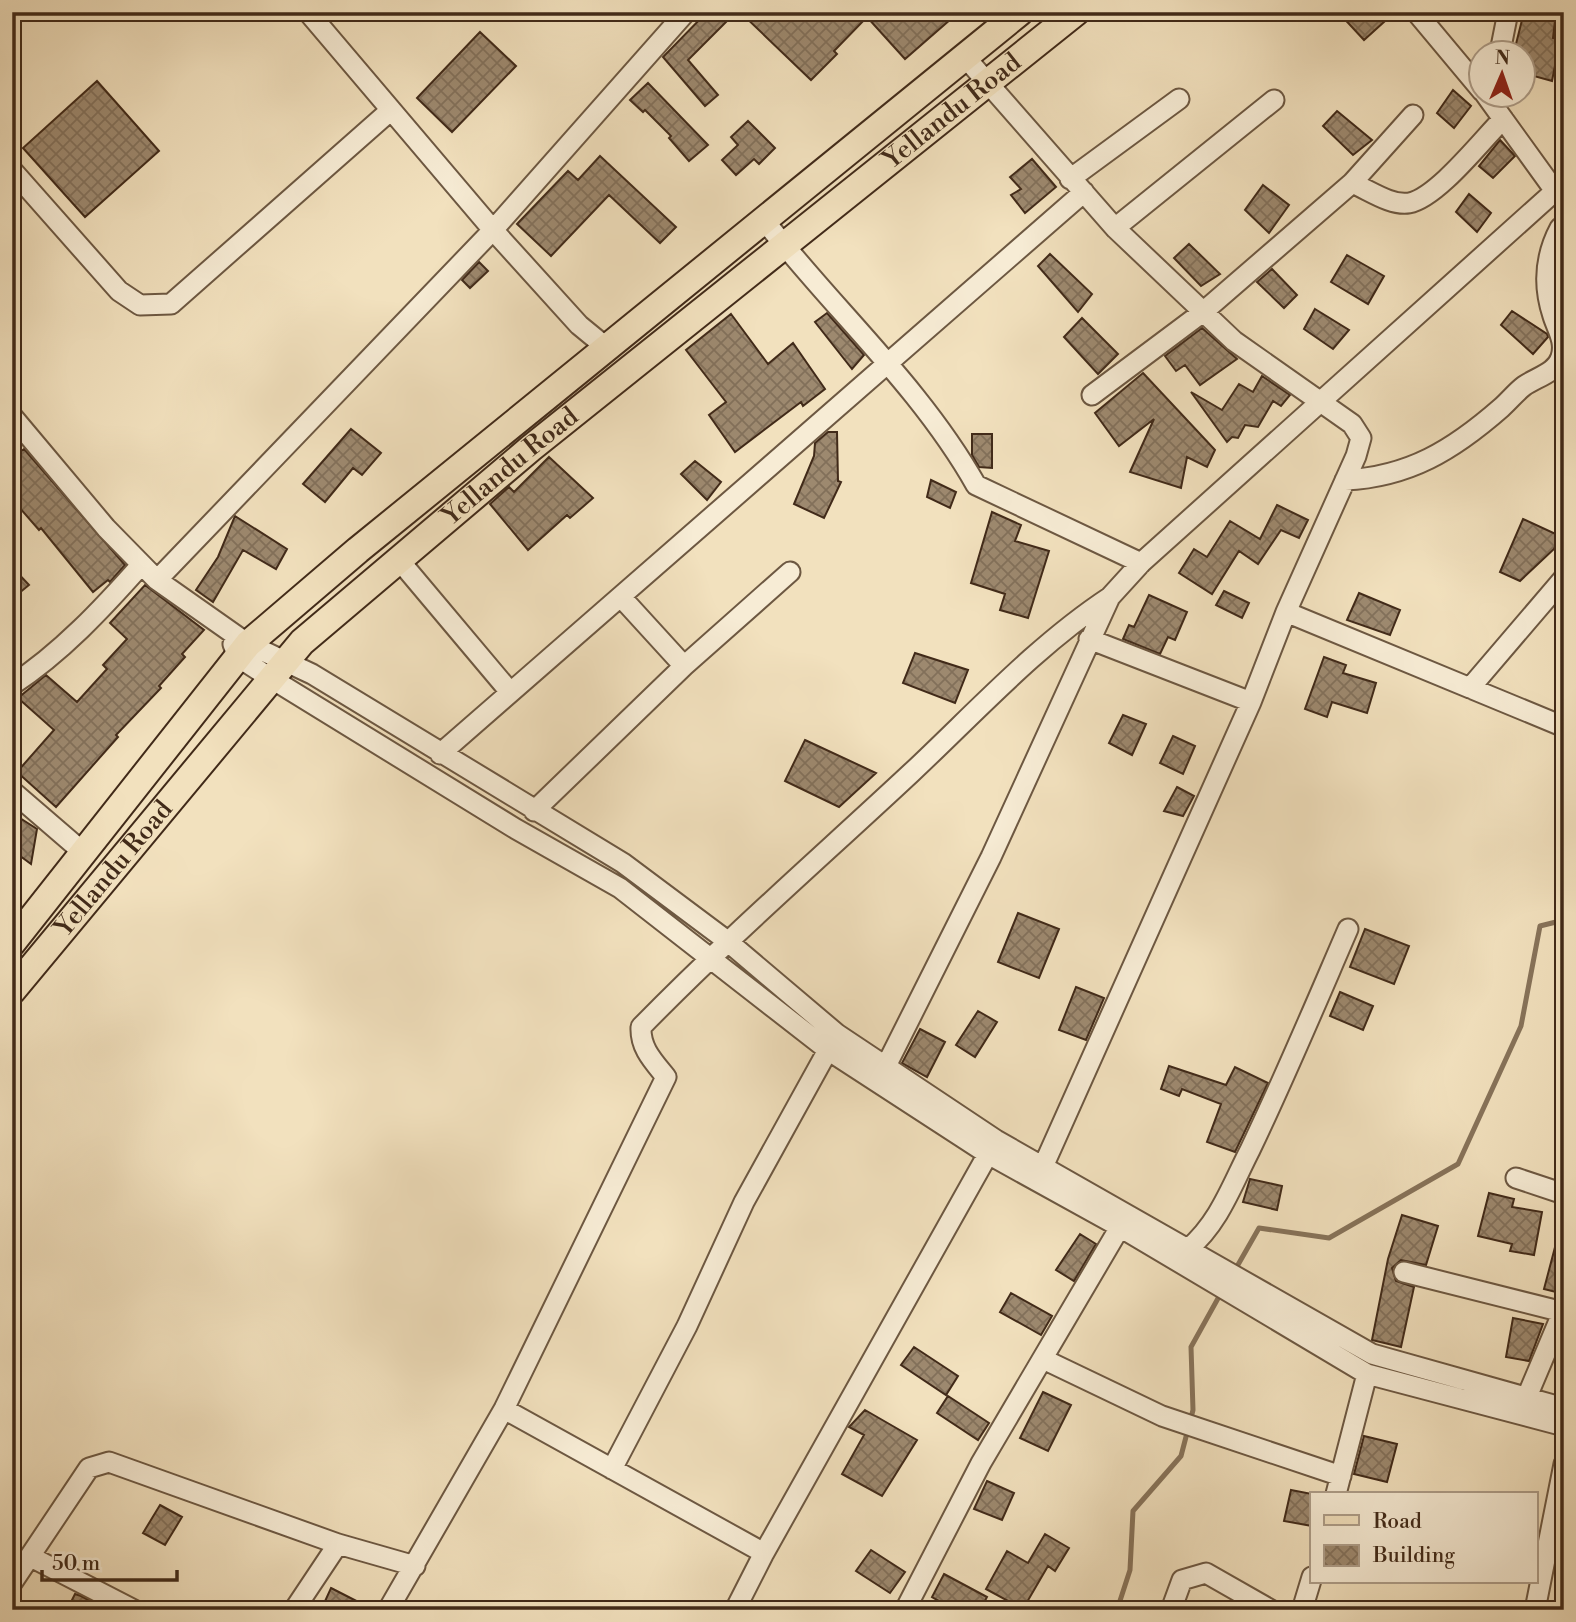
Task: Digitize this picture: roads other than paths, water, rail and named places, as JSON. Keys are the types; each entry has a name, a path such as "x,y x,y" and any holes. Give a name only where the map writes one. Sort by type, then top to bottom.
{"main road":[{"name":"Yellandu Road","path":"12,943 84,853 238,644 1020,12"},
{"name":"Yellandu Road","path":"12,991 302,642 531,448 1076,12"}],"street":[{"path":"309,12 493,230 579,325 607,348"},
{"path":"157,580 493,230 687,12"},
{"path":"1416,12 1468,73"},
{"path":"1503,38 1508,12"},
{"path":"965,57 1115,228 1234,341 1352,424 1361,438 1286,612 1251,702 1042,1169"},
{"path":"440,754 886,362 1077,185 1179,99"},
{"path":"1115,228 1274,100"},
{"path":"388,1610 504,1409 666,1077 650,1058 640,1040 641,1027 726,940 819,859 1034,657 1110,597 1141,563 1559,187 1496,108"},
{"path":"12,170 119,291 140,305 171,303 391,110"},
{"path":"1092,395 1203,312 1352,183 1413,115"},
{"path":"1352,183 1396,202 1409,203 1426,197 1503,119"},
{"path":"1345,480 1379,478 1432,460 1501,409 1522,387 1555,368 1562,355 1562,337 1546,289 1553,240 1562,229 1531,213"},
{"path":"764,220 886,362 961,458 976,485 1141,563"},
{"path":"16,430 141,565 238,644 516,829 620,888 711,956 828,1050 988,1154 1120,1227 1193,1258"},
{"path":"398,560 510,692"},
{"path":"12,685 35,670 95,615 141,565"},
{"path":"534,811 684,666 790,572"},
{"path":"1469,688 1564,578"},
{"path":"621,597 684,666"},
{"path":"885,1068 991,857 1110,597"},
{"path":"1286,612 1562,726"},
{"path":"1089,639 1251,702"},
{"path":"279,670 440,754 623,863 726,940 787,995 885,1068 1042,1169 1193,1258 1367,1374 1564,1426"},
{"path":"12,791 84,853"},
{"path":"1193,1258 1223,1205 1277,1093 1348,929"},
{"path":"612,1469 687,1326 744,1202 828,1050"},
{"path":"735,1610 764,1553 988,1154"},
{"path":"1516,1178 1564,1194"},
{"path":"905,1610 981,1463 1120,1227"},
{"path":"1404,1272 1563,1311 1526,1399"},
{"path":"1238,1289 1372,1354 1564,1408"},
{"path":"1043,1359 1162,1416 1338,1485 1367,1374"},
{"path":"504,1409 764,1553"},
{"path":"12,1583 32,1557 89,1468 109,1462 338,1544 415,1566"},
{"path":"1535,1610 1564,1464"},
{"path":"294,1610 338,1544"},
{"path":"32,1557 134,1610"},
{"path":"1171,1610 1182,1580 1206,1573 1271,1610"},
{"path":"1302,1610 1310,1584"}],"waterway":[{"path":"1235,1270 1259,1228 1329,1238 1458,1164 1521,1026 1540,926 1564,920"},
{"path":"1117,1610 1130,1570 1133,1511 1181,1456 1193,1410 1191,1347 1221,1293"}]}
